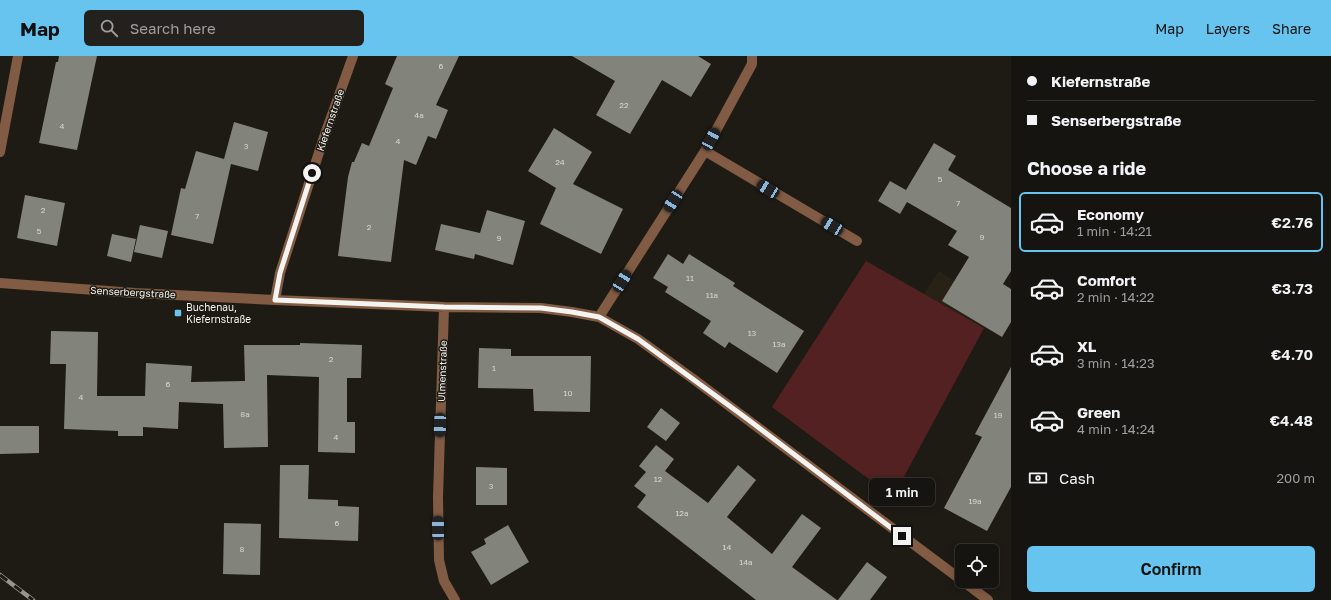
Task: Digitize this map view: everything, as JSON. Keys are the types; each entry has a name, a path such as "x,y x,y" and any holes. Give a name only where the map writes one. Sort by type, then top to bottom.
{"street":[{"path":"0,152 18,56"},
{"name":"Kiefernstraße","path":"275,300 280,273 323,140 353,56"},
{"path":"599,317 705,151 752,64 752,56"},
{"path":"705,151 857,241"},
{"name":"Senserbergstraße","path":"0,283 275,300 444,307 541,308 599,317 638,339 696,381 988,600"},
{"name":"Ulmenstraße","path":"444,307 438,497 439,560 444,581 455,600"}],"shaded area":[{"path":"866,261 984,328 893,497 772,407"},
{"path":"939,271 973,293 985,274 1011,289 1011,322 1002,337 924,294"}],"building":[{"path":"59,56 97,56 77,150 39,143 56,62 58,62"},
{"path":"397,56 459,56 436,105 448,110 436,139 428,136 416,165 404,160 391,262 338,256 348,177 352,162 354,162 362,143 369,146 393,88 385,84"},
{"path":"572,56 698,56 711,64 691,97 662,80 630,134 596,115 615,81"},
{"path":"234,122 268,132 258,171 231,164 213,244 171,235 181,188 185,189 196,151 224,159"},
{"path":"554,128 592,152 573,184 623,209 601,254 540,224 556,188 528,171"},
{"path":"934,143 956,156 948,170 1011,208 1011,271 1003,284 1011,289 1011,322 1002,337 942,301 969,257 948,245 957,231 907,202 900,214 878,201 890,181 906,190"},
{"path":"25,195 65,203 57,246 17,238"},
{"path":"487,210 525,221 513,265 475,254 474,259 435,250 441,224 480,233"},
{"path":"140,225 168,231 162,258 134,252"},
{"path":"112,234 136,239 131,262 107,256"},
{"path":"668,254 683,264 689,254 735,283 733,286 804,331 777,373 729,342 725,348 703,333 711,321 665,292 668,287 653,278"},
{"path":"51,331 98,332 97,396 145,396 146,363 192,366 191,382 245,381 244,345 300,345 300,343 362,345 361,378 347,378 347,422 355,422 355,453 318,452 319,377 267,375 268,447 224,448 223,404 179,402 178,429 143,427 143,436 118,436 118,431 64,429 66,364 50,364"},
{"path":"479,348 511,349 511,356 591,356 590,412 534,411 533,389 478,388"},
{"path":"1011,367 1011,487 987,531 944,508 982,437 975,434"},
{"path":"661,408 680,423 666,441 647,427"},
{"path":"0,426 39,426 39,453 0,454"},
{"path":"656,445 674,459 665,471 708,503 738,465 756,480 727,517 772,554 802,514 821,528 792,567 837,600 756,600 637,507 646,495 634,486 646,472 639,466"},
{"path":"280,465 309,465 308,499 338,500 338,506 359,507 358,541 279,538"},
{"path":"476,467 507,468 507,505 476,505"},
{"path":"224,523 261,524 260,575 223,574"},
{"path":"508,525 529,562 491,585 471,552 486,544 484,539"},
{"path":"867,562 887,577 870,600 838,600"}],"railway":[{"path":"0,575 33,600"}],"place":[{"name":"Buchenau, Kiefernstraße","path":"178,313"}],"route":[{"path":"312,173 280,273 275,300 444,307 541,308 599,317 638,339 746,418 902,536"}]}
